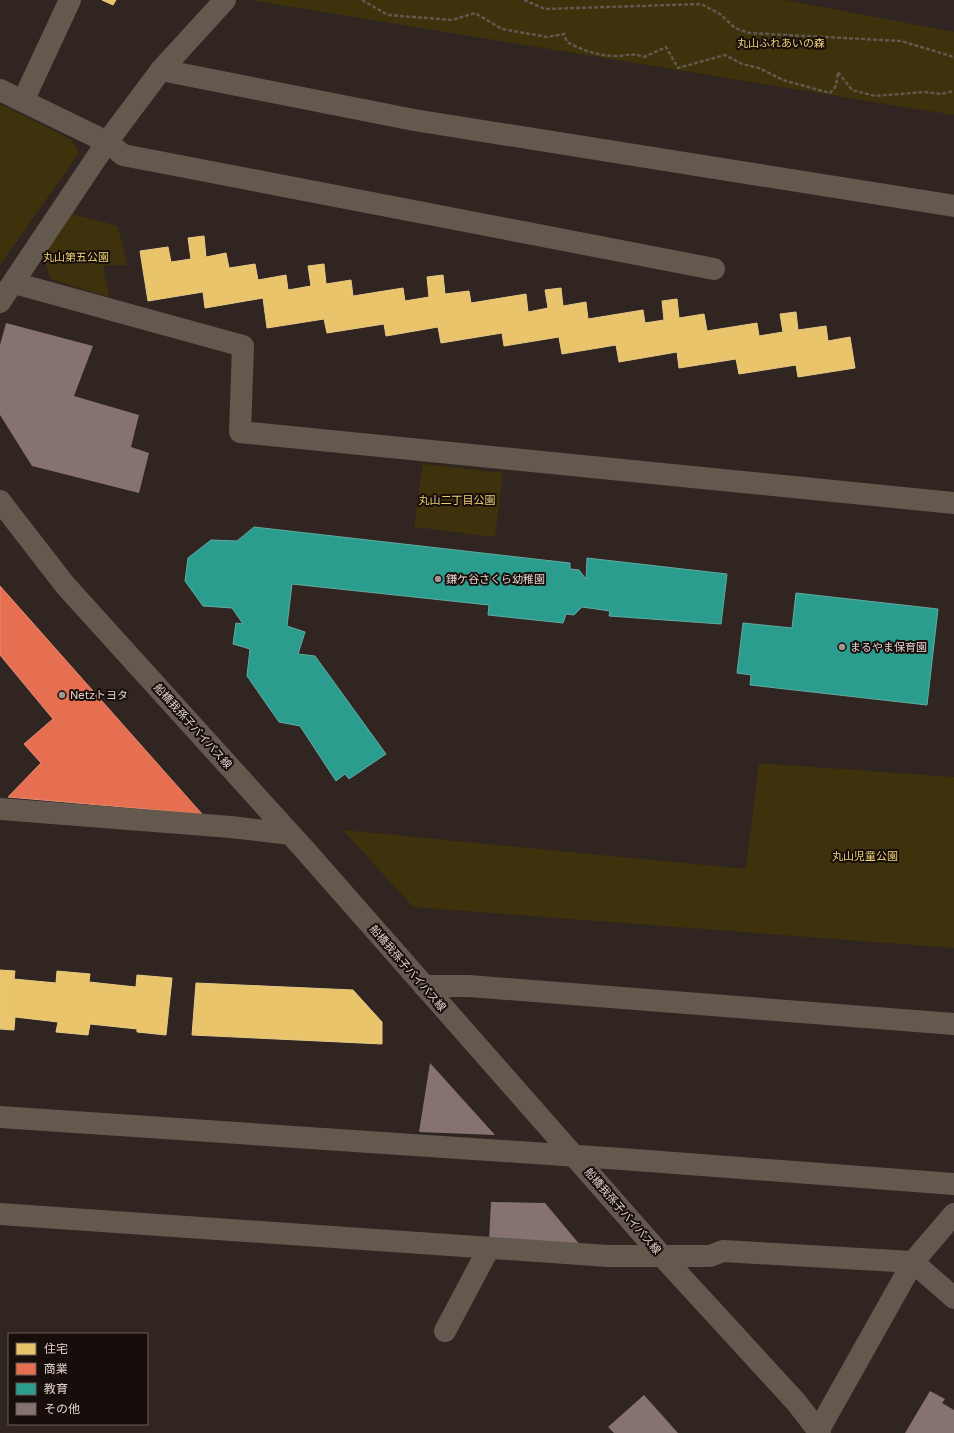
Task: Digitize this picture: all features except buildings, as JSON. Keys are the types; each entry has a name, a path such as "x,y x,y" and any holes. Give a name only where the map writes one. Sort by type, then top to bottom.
{"street":[{"path":"23,101 70,0"},
{"path":"0,302 107,142 161,70 225,0"},
{"path":"161,70 414,120 954,206"},
{"path":"0,90 107,142 123,155 714,269"},
{"path":"14,283 243,346 240,432 954,503"},
{"name":"船橋我孫子バイパス線","path":"0,501 65,585 290,834 662,1256 796,1402 818,1432"},
{"path":"0,808 231,827 290,834"},
{"path":"424,986 469,986 954,1024"},
{"path":"0,1117 622,1159 954,1184"},
{"path":"0,1214 608,1256 710,1256 724,1251 913,1262 954,1298"},
{"path":"818,1432 913,1262 954,1214"},
{"path":"445,1331 489,1248"}],"path":[{"path":"362,0 388,15 452,20 475,13 502,29 547,37 564,34 567,42 586,52 616,56 633,53 644,57 666,47 678,68 725,55 742,64 759,68 783,80 830,93 836,86 838,72 852,90 875,96 924,92 941,94 954,91"},
{"path":"524,0 545,9 645,7 701,4 720,14 735,28 749,33 901,40 954,57"}],"green space":[{"name":"丸山ふれあいの森","path":"249,0 785,0 954,32 954,115"},
{"path":"0,104 72,140 79,153 0,265"},
{"name":"丸山第五公園","path":"72,214 118,226 127,265 103,265 109,297 51,279 43,257"},
{"name":"丸山二丁目公園","path":"423,464 503,473 495,537 414,527"},
{"name":"丸山児童公園","path":"759,763 954,777 954,948 413,907 343,830 746,869"}],"place":[{"name":"鎌ケ谷さくら幼稚園","path":"438,579"},
{"name":"まるやま保育園","path":"842,647"},
{"name":"Netzトヨタ","path":"62,695"}]}
